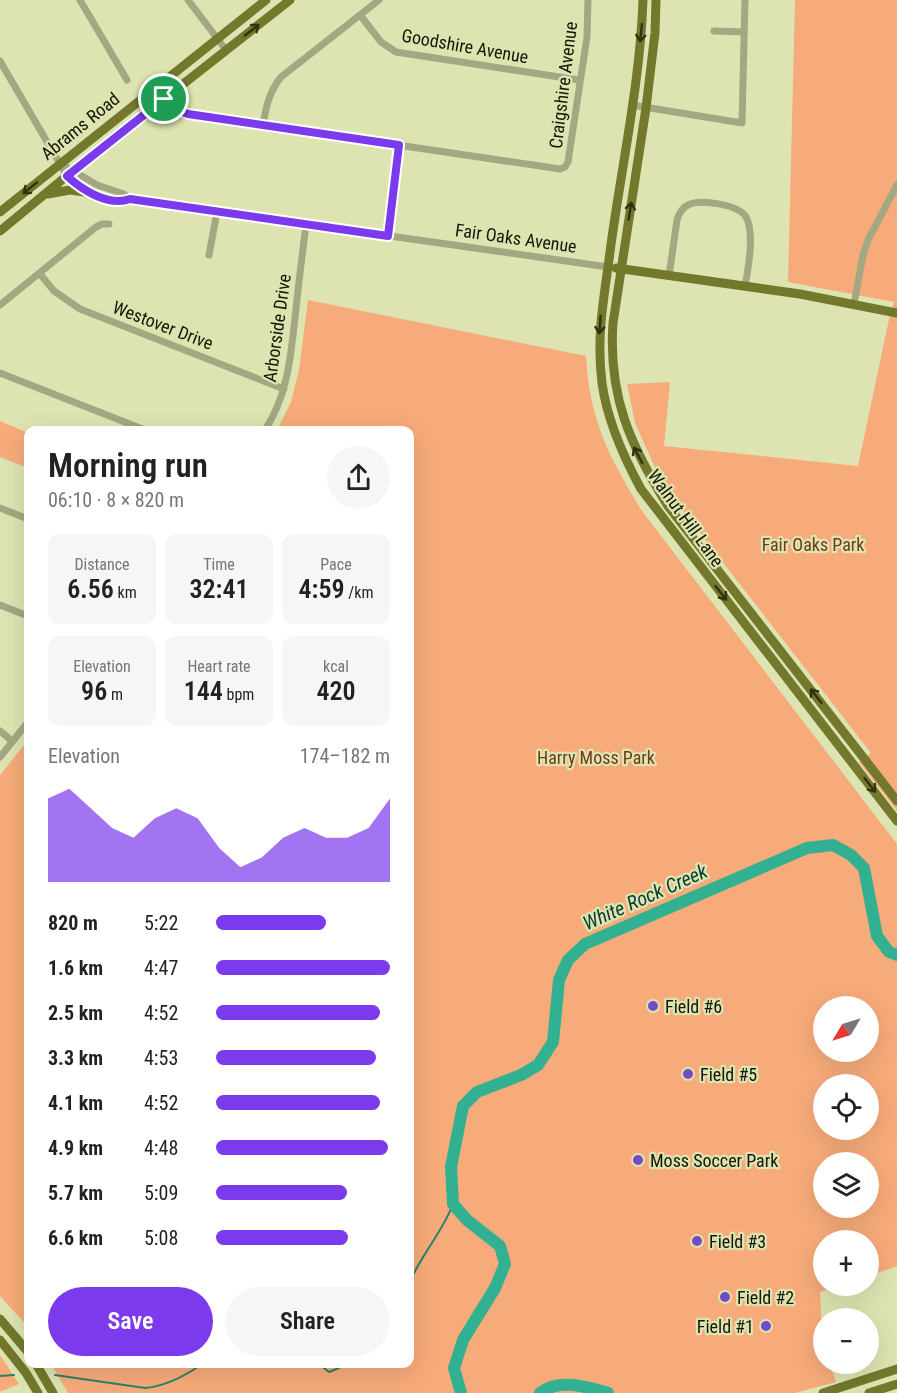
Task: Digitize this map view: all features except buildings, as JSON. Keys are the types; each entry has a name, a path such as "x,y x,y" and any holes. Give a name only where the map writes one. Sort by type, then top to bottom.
{"main road":[{"name":"Abrams Road","path":"0,212 266,0"},
{"name":"Abrams Road","path":"0,231 290,0"},
{"name":"Walnut Hill Lane","path":"643,0 642,32 600,320 598,343 607,409 624,454 642,489 897,821"},
{"name":"Walnut Hill Lane","path":"656,0 655,33 646,108 612,340 618,400 625,425 634,446 668,506 897,801"},
{"path":"43,196 62,190 92,193"},
{"name":"Fair Oaks Avenue","path":"608,267 800,294 897,313"},
{"path":"0,1319 24,1347"},
{"path":"0,1340 35,1389 45,1378"},
{"path":"39,1368 53,1393"},
{"path":"823,1393 897,1369"},
{"path":"869,1393 897,1384"}],"street":[{"path":"80,0 127,80"},
{"path":"188,0 226,50"},
{"path":"263,125 271,91 281,77 379,0"},
{"name":"Craigshire Avenue","path":"399,145 560,169 566,166 586,37 588,0"},
{"path":"632,105 742,123 745,0"},
{"name":"Goodshire Avenue","path":"360,15 381,42 396,52 579,80"},
{"path":"714,31 744,32"},
{"path":"0,61 60,163"},
{"path":"155,87 164,99 188,114 399,145 388,236"},
{"name":"Fair Oaks Avenue","path":"60,163 92,193 123,202 130,199"},
{"name":"Fair Oaks Avenue","path":"70,173 124,194 130,199 306,226 608,267"},
{"path":"854,304 868,240 897,185"},
{"path":"669,276 680,213 694,203 732,206 740,210 749,225 750,260 746,287"},
{"path":"209,255 217,212"},
{"path":"0,305 96,227 109,224"},
{"name":"Arborside Drive","path":"268,426 275,415 289,369 306,226"},
{"name":"Westover Drive","path":"40,274 54,291 80,309 284,389"},
{"path":"0,374 135,426"},
{"path":"0,508 24,517"},
{"path":"0,605 24,614"},
{"path":"0,757 24,727"},
{"path":"0,731 12,741"}],"green space":[{"name":"Fair Oaks Park","path":"795,0 897,0 897,811 859,762 871,753 672,497 635,423 627,384 670,382 664,446 858,466 894,302 788,282"},
{"name":"Harry Moss Park","path":"308,300 586,356 590,392 599,427 618,470 642,511 897,844 897,1266 879,1272 879,1230 813,1230 813,1296 820,1296 821,1308 813,1308 813,1374 833,1374 836,1382 795,1393 68,1393 53,1368 414,1368 414,426 279,426 291,402 299,370"},
{"path":"0,421 24,431 24,466 0,457"},
{"path":"24,745 24,1323 0,1296 0,775"},
{"path":"0,1355 19,1384 0,1392"}],"waterway":[{"name":"White Rock Creek","path":"461,1393 454,1368 463,1340 495,1288 505,1264 500,1246 467,1220 453,1204 451,1167 463,1106 477,1092 521,1075 538,1065 553,1042 559,980 568,960 585,944 807,848 833,845 851,855 864,868 877,936 889,952 897,955"},
{"path":"414,1273 444,1224 453,1204"},
{"path":"55,1375 145,1388 175,1380 196,1368"},
{"path":"324,1368 329,1372 339,1368"},
{"path":"0,1376 14,1375"},
{"name":"White Rock Creek","path":"540,1393 548,1388 565,1385 583,1386 608,1393"}],"place":[{"name":"Field #6","path":"653,1006"},
{"name":"Field #5","path":"688,1074"},
{"name":"Moss Soccer Park","path":"638,1160"},
{"name":"Field #3","path":"697,1241"},
{"name":"Field #2","path":"725,1297"},
{"name":"Field #1","path":"766,1326"}],"route":[{"path":"164,99 188,114 399,145 388,236 130,199 123,202 92,193 67,176 164,99"}]}
